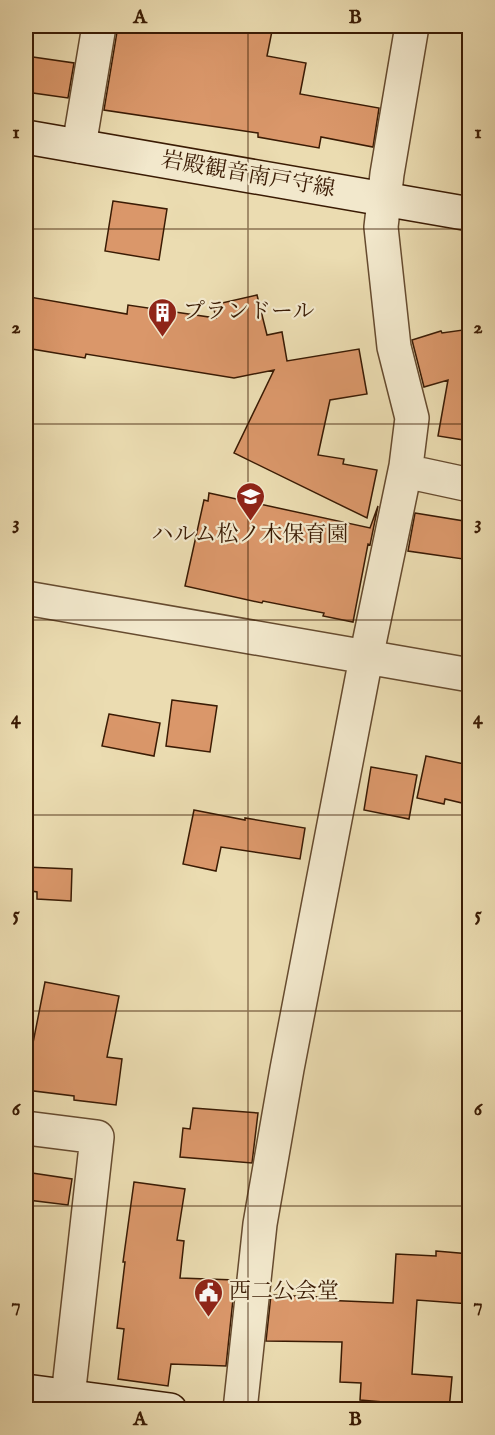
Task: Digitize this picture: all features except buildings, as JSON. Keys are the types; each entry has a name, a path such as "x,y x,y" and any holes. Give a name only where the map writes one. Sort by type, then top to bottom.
{"street":[{"path":"79,146 99,26"},
{"path":"240,1410 260,1224 287,1069 366,658 405,471 412,418 394,347 381,227 412,26"},
{"name":"岩殿観音南戸守線","path":"26,137 470,214"},
{"path":"405,471 470,485"},
{"path":"26,598 470,675"},
{"path":"26,1128 97,1137 68,1397"},
{"path":"26,1391 170,1410"}],"place":[{"name":"プランドール","path":"162,338"},
{"name":"ハルム松ノ木保育園","path":"250,522"},
{"name":"西二公会堂","path":"208,1318"}]}
